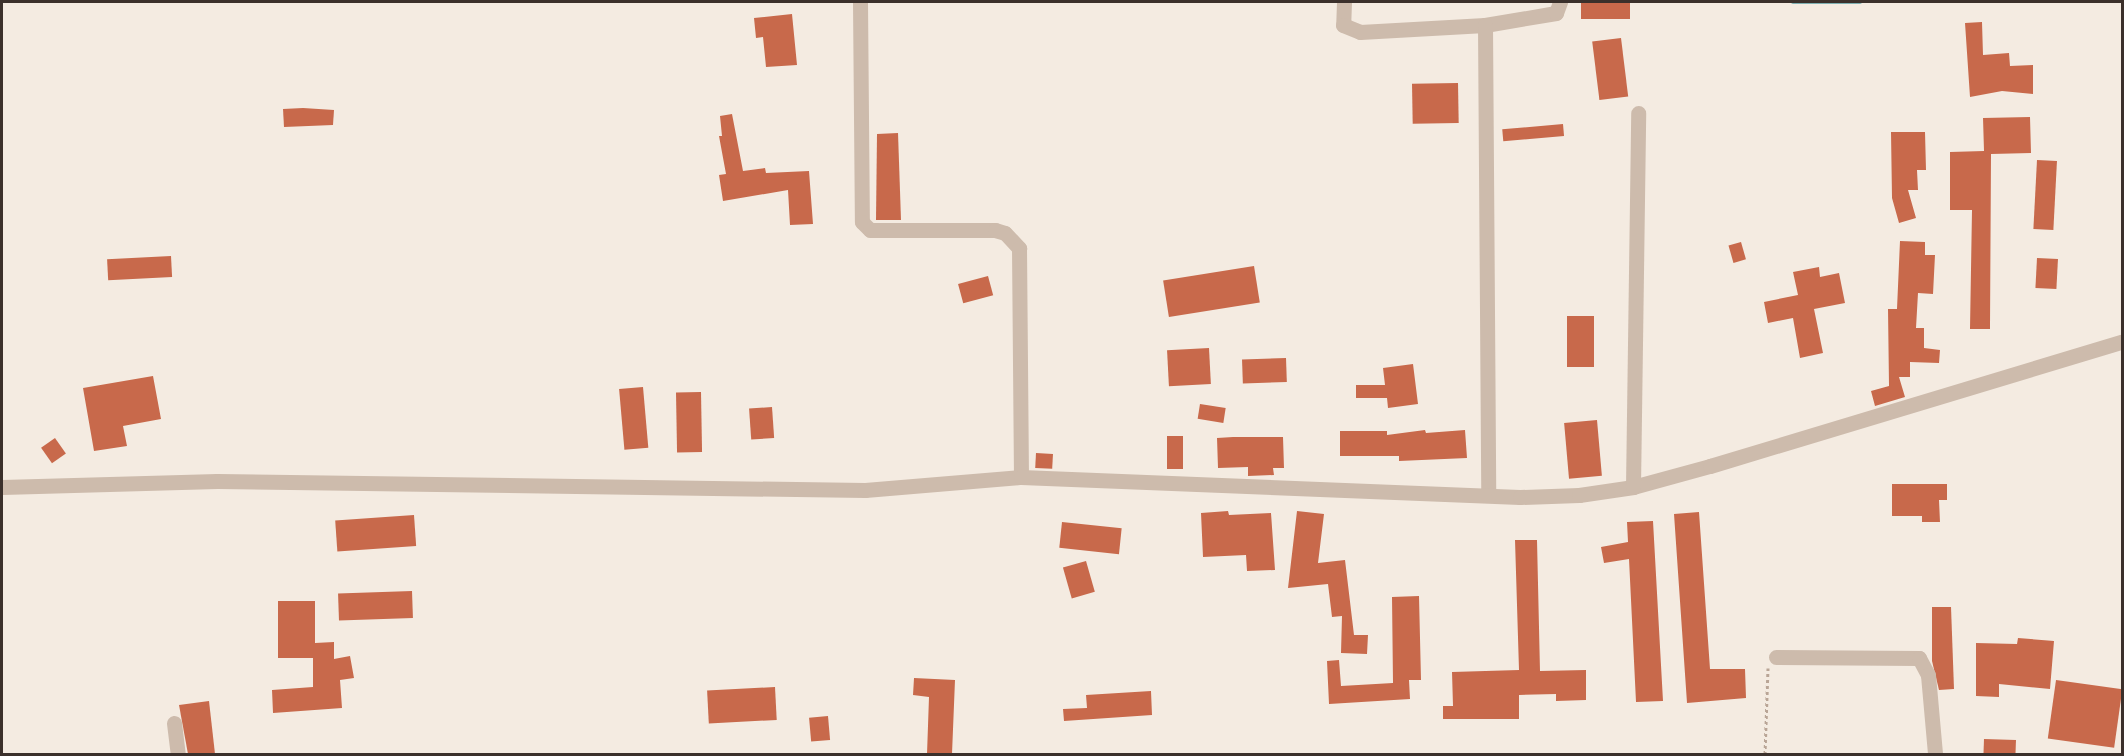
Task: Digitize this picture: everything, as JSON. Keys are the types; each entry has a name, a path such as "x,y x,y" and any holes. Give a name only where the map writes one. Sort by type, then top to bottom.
{"street":[{"path":"860,2 862,222 870,230 995,230 1005,233 1019,248 1021,477"},
{"path":"1344,2 1344,26 1347,30 1485,25 1557,13 1560,2"},
{"path":"1485,25 1488,495"},
{"path":"1633,487 1638,113"},
{"path":"2,487 217,481 865,490 1021,477 1488,495 1579,495 1633,487 2122,342"},
{"path":"1776,657 1919,658 1928,675 1935,754"},
{"path":"174,723 178,754"}],"path":[{"path":"1765,754 1767,671 1776,657"}],"building":[{"path":"1581,2 1630,2 1630,19 1581,19"},
{"path":"792,14 797,65 766,67 763,37 756,38 754,18"},
{"path":"1982,22 1983,55 2009,53 2010,66 2033,65 2033,94 2002,91 1970,97 1965,23"},
{"path":"1621,38 1628,97 1599,100 1592,42"},
{"path":"1458,83 1459,123 1413,124 1412,84"},
{"path":"283,109 334,110 333,125 284,127"},
{"path":"732,114 743,171 765,168 766,173 809,171 813,224 790,225 788,190 723,201 719,175 726,174 719,136 722,136 720,116"},
{"path":"2030,117 2031,153 1991,154 1990,329 1970,329 1972,210 1950,210 1950,152 1984,151 1983,118"},
{"path":"1563,124 1564,136 1503,141 1502,129"},
{"path":"1891,132 1925,132 1926,170 1917,170 1918,190 1908,190 1916,218 1899,223 1892,198"},
{"path":"898,133 901,220 876,220 877,134"},
{"path":"2037,160 2057,161 2053,230 2033,229"},
{"path":"1900,241 1925,242 1925,255 1935,255 1933,294 1918,293 1916,328 1924,328 1924,348 1940,350 1939,363 1910,362 1910,377 1899,377 1905,397 1875,406 1871,391 1889,386 1888,309 1897,309"},
{"path":"1741,242 1746,259 1733,263 1729,246"},
{"path":"171,256 172,277 108,280 107,259"},
{"path":"2037,258 2058,259 2056,289 2035,288"},
{"path":"1254,266 1260,303 1169,317 1163,280"},
{"path":"1819,267 1820,277 1839,273 1845,303 1814,309 1823,353 1800,358 1793,318 1768,323 1764,302 1798,295 1793,272"},
{"path":"988,276 993,295 963,303 958,284"},
{"path":"1567,316 1594,316 1594,367 1567,367"},
{"path":"1209,348 1211,384 1169,386 1167,350"},
{"path":"1286,358 1287,382 1243,384 1242,360"},
{"path":"1413,364 1418,404 1388,408 1387,398 1356,398 1356,385 1385,385 1383,368"},
{"path":"153,376 161,419 123,426 127,446 94,451 83,388"},
{"path":"643,387 648,448 624,450 619,389"},
{"path":"676,392 701,392 702,452 677,452"},
{"path":"1200,404 1226,408 1223,423 1198,419"},
{"path":"772,407 774,438 751,440 749,409"},
{"path":"1597,420 1602,476 1569,479 1564,423"},
{"path":"1425,430 1426,433 1465,430 1467,458 1399,461 1399,456 1340,456 1340,431 1387,431 1387,435"},
{"path":"1167,436 1183,436 1183,469 1167,469"},
{"path":"1283,437 1284,468 1273,468 1274,475 1248,476 1248,467 1218,468 1217,438"},
{"path":"55,438 66,454 52,463 41,448"},
{"path":"1036,453 1053,454 1052,469 1035,468"},
{"path":"1892,484 1947,484 1947,500 1939,500 1940,522 1922,522 1922,516 1892,516"},
{"path":"1228,511 1229,515 1271,513 1275,570 1247,571 1246,555 1203,557 1201,513"},
{"path":"1297,511 1324,514 1318,563 1345,560 1354,635 1368,635 1367,654 1341,653 1342,616 1332,617 1328,584 1288,588"},
{"path":"1699,512 1710,669 1745,669 1746,698 1687,703 1674,514"},
{"path":"414,515 416,546 337,551 335,521"},
{"path":"1653,521 1663,701 1636,702 1629,559 1604,563 1601,547 1628,542 1627,522"},
{"path":"1062,522 1122,528 1119,554 1059,548"},
{"path":"1515,540 1537,540 1540,671 1586,670 1586,700 1556,701 1556,694 1519,695 1519,719 1443,719 1443,706 1453,706 1452,672 1519,670"},
{"path":"1086,561 1095,592 1072,598 1063,568"},
{"path":"412,591 413,618 339,621 338,594"},
{"path":"1419,596 1421,680 1409,680 1410,699 1329,704 1327,661 1339,660 1341,686 1393,683 1392,597"},
{"path":"278,601 315,601 315,643 334,642 334,659 350,656 354,678 340,680 342,708 273,713 272,690 313,687 313,658 278,658"},
{"path":"1932,607 1951,607 1954,689 1939,690 1932,661"},
{"path":"2018,638 2054,641 2050,689 1999,684 1999,697 1976,696 1976,643 2017,644"},
{"path":"914,678 955,680 952,754 927,754 929,697 913,695"},
{"path":"2056,680 2122,689 2114,748 2048,738"},
{"path":"775,687 777,720 709,724 707,691"},
{"path":"1151,691 1152,715 1064,721 1063,709 1087,708 1086,695"},
{"path":"209,701 215,754 188,754 179,705"},
{"path":"828,716 830,740 811,742 809,718"},
{"path":"1984,739 2016,740 2015,754 1983,754"}],"waterway":[{"path":"1793,2 1860,2"}]}
